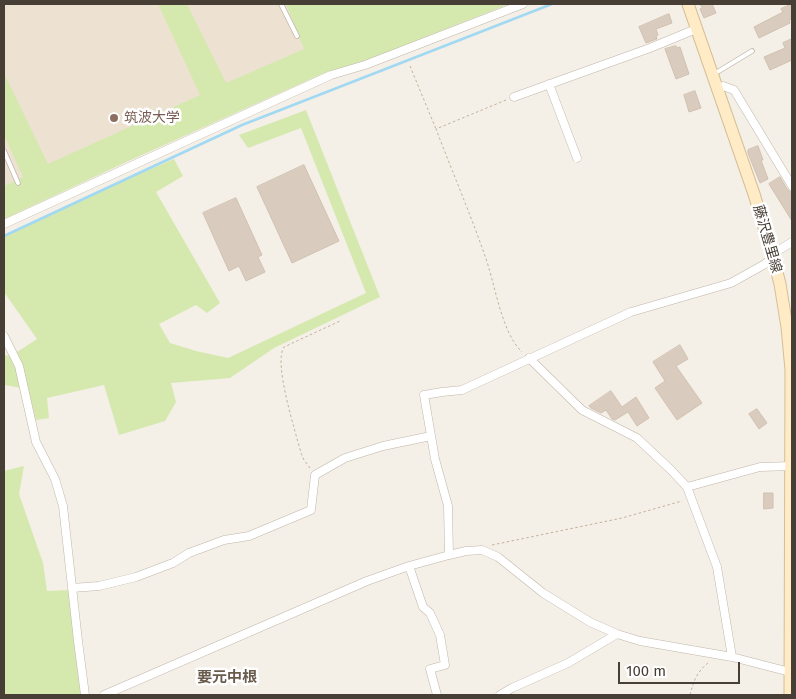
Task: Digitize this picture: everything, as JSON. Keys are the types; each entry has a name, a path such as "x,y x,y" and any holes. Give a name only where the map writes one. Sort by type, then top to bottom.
{"main road":[{"name":"藤沢豊里線","path":"688,4 762,218 780,284 787,327 791,370 792,466 790,695"}],"street":[{"path":"4,224 331,75 365,65 523,4"},
{"path":"514,97 650,48 696,29"},
{"path":"549,84 577,158"},
{"path":"717,89 723,86 734,90 792,186"},
{"path":"449,556 448,506 435,459 424,395 462,390 631,312 731,283 766,264 774,258 779,250 792,242"},
{"path":"4,336 19,366 36,442 55,478 63,506 85,695"},
{"path":"529,358 582,410 637,438 687,487 717,567 732,658"},
{"path":"72,588 99,586 136,576 173,563 190,553 224,540 249,536 311,510 315,475 345,458 383,446 431,436"},
{"path":"687,487 760,467 792,466"},
{"path":"107,695 367,581 410,566 466,551 482,550 498,557 543,593 590,622 617,634 640,641 718,655 790,672"},
{"path":"410,566 423,607 430,613 440,634 445,665 430,669 437,695"},
{"path":"500,695 568,662 617,634"}],"lane":[{"path":"281,4 297,36"},
{"path":"712,74 752,51"},
{"path":"4,151 18,183"}],"path":[{"path":"410,66 486,258 500,309 511,336 517,347 529,358"},
{"path":"436,129 514,97"},
{"path":"315,475 301,453 282,375 280,352 284,347 340,321"},
{"path":"487,552 492,545 622,518 691,498"},
{"path":"690,695 693,681 703,667 718,655"}],"shaded area":[{"name":"筑波大学","path":"4,4 509,4 364,61 324,73 4,219"}],"green space":[{"path":"158,4 187,4 226,83 304,49 286,4 509,4 364,61 324,73 4,219 4,186 23,177 4,135 4,73 48,164 200,95"},
{"path":"306,110 380,297 274,348 230,378 171,383 176,402 165,421 119,435 104,385 47,398 49,418 36,420 28,389 4,385 4,355 11,356 37,339 4,292 4,235 85,197 174,159 183,176 156,192 220,303 207,313 196,305 159,324 170,343 228,358 366,293 301,128 248,148 239,135"},
{"path":"24,466 19,494 43,563 47,591 69,590 81,695 4,695 4,471"}],"building":[{"path":"700,4 712,4 716,13 704,18"},
{"path":"792,4 792,19 789,20 790,23 759,38 754,27 783,12 781,9"},
{"path":"669,14 672,23 656,29 657,39 646,43 639,27"},
{"path":"792,39 792,60 770,70 764,57 785,48 783,43"},
{"path":"676,46 677,48 680,47 689,74 676,79 665,49"},
{"path":"695,91 701,108 689,112 684,95"},
{"path":"758,146 768,179 760,183 748,153 748,150"},
{"path":"304,165 339,241 292,263 257,187"},
{"path":"780,177 787,189 792,193 792,221 769,184"},
{"path":"236,198 262,255 258,257 265,272 246,281 239,266 229,271 203,213"},
{"path":"680,345 688,359 676,366 702,403 677,420 655,388 665,381 653,362"},
{"path":"611,391 622,407 636,397 649,418 637,426 628,412 615,420 612,419 606,410 601,413 589,406"},
{"path":"757,409 767,423 759,429 749,414"},
{"path":"764,493 773,493 773,508 764,509"}],"waterway":[{"path":"4,236 242,125 552,4"}],"place":[{"name":"筑波大学","path":"114,118"}],"district":[{"name":"要元中根","path":"227,678"}]}
